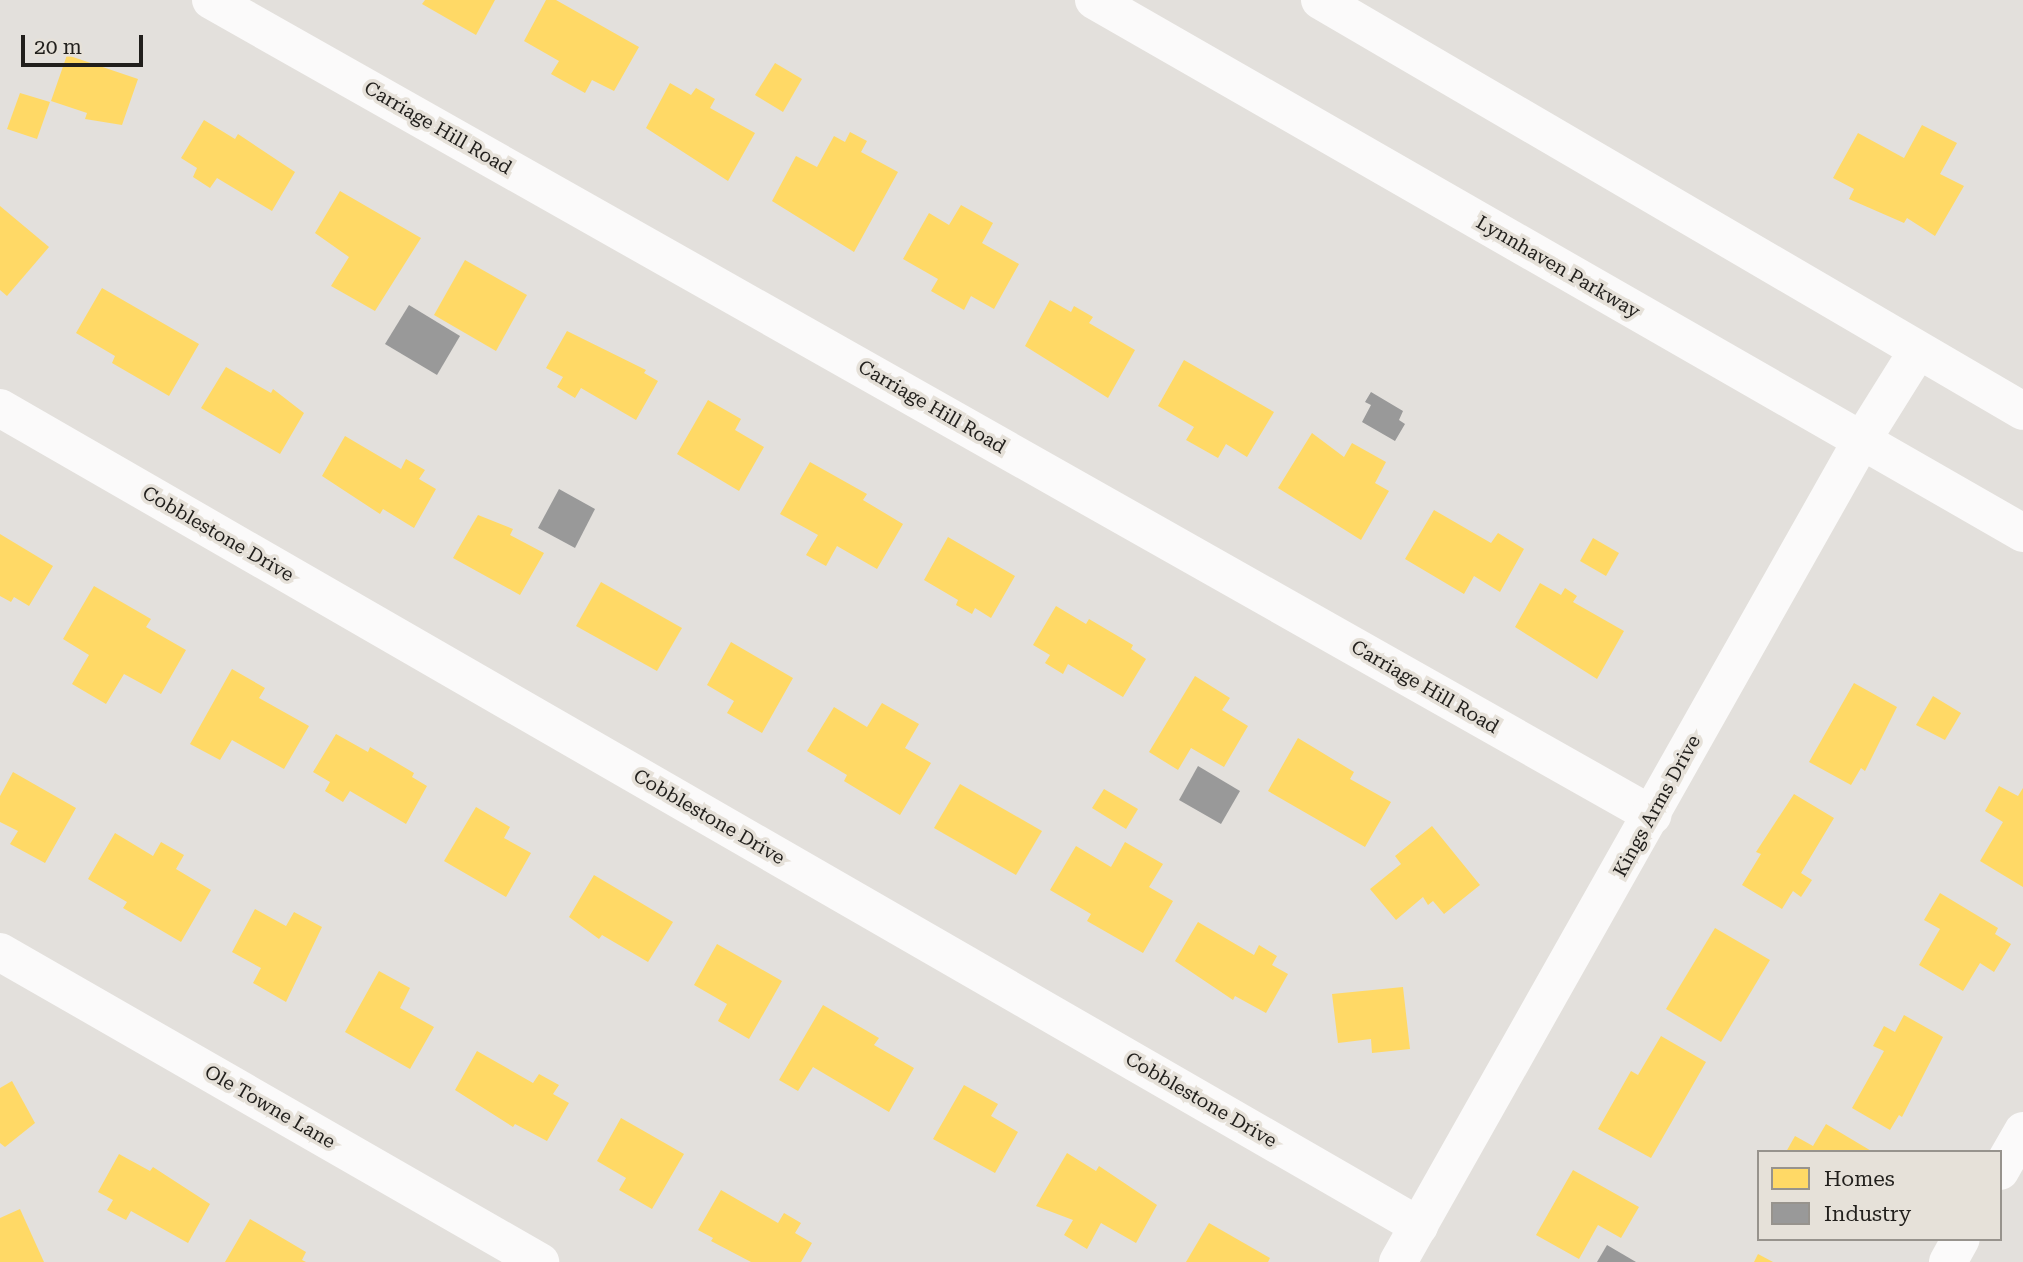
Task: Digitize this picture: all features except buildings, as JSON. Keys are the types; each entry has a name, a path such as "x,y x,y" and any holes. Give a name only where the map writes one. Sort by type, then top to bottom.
{"street":[{"name":"Carriage Hill Road","path":"211,0 1652,815"},
{"name":"Lynnhaven Parkway","path":"1094,0 2023,533"},
{"path":"1320,0 1917,352 2023,411"},
{"name":"Kings Arms Drive","path":"1398,1262 1863,440 1917,352"},
{"name":"Cobblestone Drive","path":"0,408 1419,1226"},
{"name":"Ole Towne Lane","path":"0,952 540,1262"},
{"path":"2002,1168 2023,1131"},
{"path":"1948,1262 1960,1241"}]}
